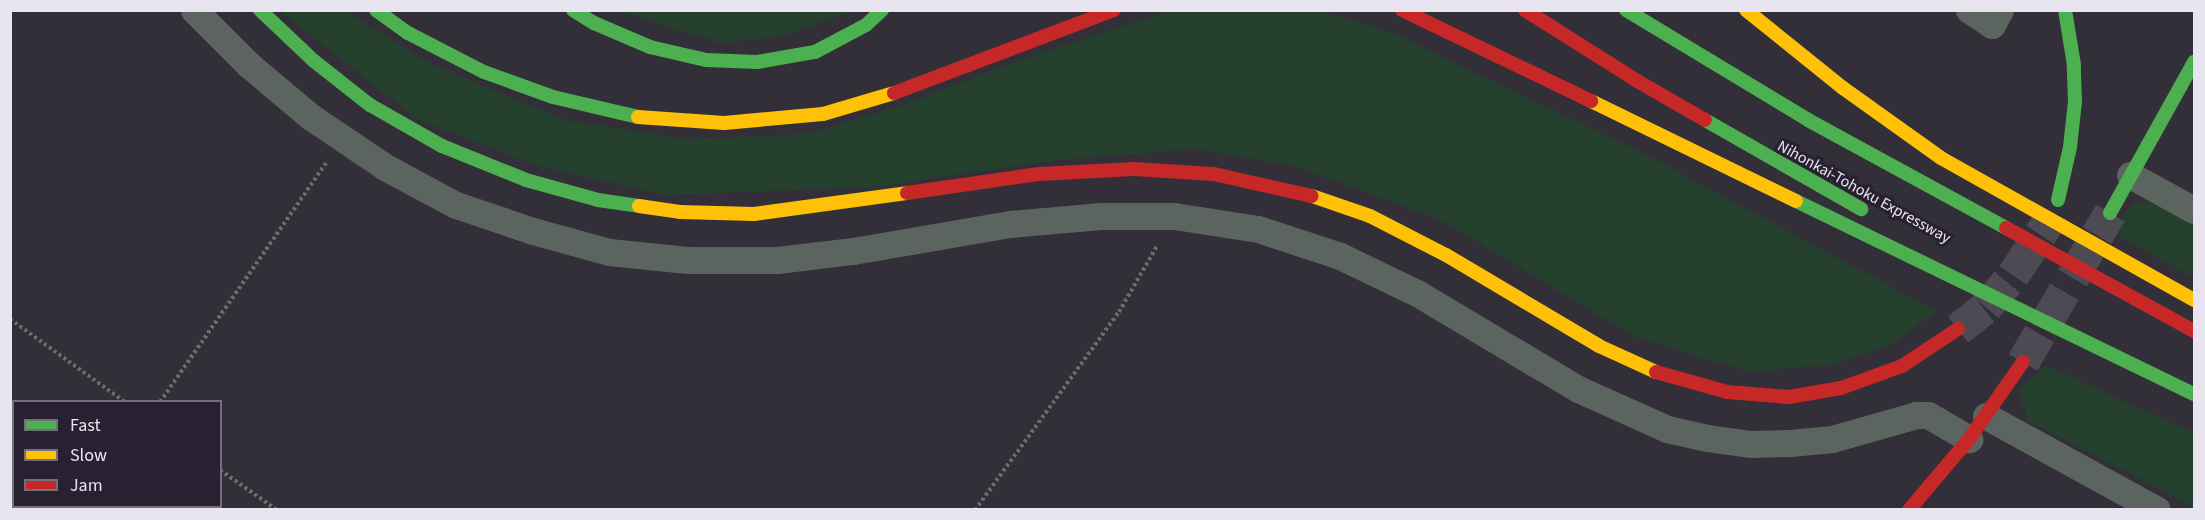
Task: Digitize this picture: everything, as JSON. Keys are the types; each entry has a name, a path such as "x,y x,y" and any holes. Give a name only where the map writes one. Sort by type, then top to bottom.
{"main road":[{"path":"260,10 314,61 370,105 442,146 526,180 598,200 680,212 754,214 1039,174 1134,169 1214,174 1294,190 1370,216 1446,255 1599,346 1667,377 1727,392 1789,397 1841,388 1902,366 1958,329"},
{"path":"376,10 408,33 484,72 554,97 635,117 724,123 823,114 908,89 1114,10"},
{"path":"573,10 594,23 651,47 706,60 757,62 815,52 866,26 882,10"},
{"path":"1402,10 2194,392"},
{"name":"Nihonkai-Tohoku Expressway","path":"1525,10 1753,149 1878,219"},
{"path":"1626,10 1809,120 2194,331"},
{"path":"1746,10 1843,88 1941,158 2194,300"},
{"path":"2058,201 2070,147 2075,102 2074,65 2065,10"},
{"path":"2110,213 2194,62"},
{"path":"1984,276 2194,392"},
{"path":"1909,510 1969,439 2023,362"}],"street":[{"path":"194,10 249,65 311,117 385,168 456,205 533,231 609,252 688,260 777,260 853,251 1010,224 1101,216 1174,216 1258,229 1340,256 1417,293 1578,390 1667,429 1749,444 1790,443 1832,440 1916,414 1928,415 1969,439"},
{"path":"1969,10 1992,25 2001,10"},
{"path":"2130,175 2194,210"},
{"path":"1986,416 2157,510"}],"path":[{"path":"161,400 343,139"},
{"path":"975,510 1119,312 1174,216"},
{"path":"10,319 122,400"},
{"path":"222,471 277,510"}],"green space":[{"path":"280,11 345,11 433,65 565,120 683,139 810,134 914,101 1011,63 1168,11 1322,11 1395,34 1648,156 1936,311 1892,344 1836,364 1749,372 1634,336 1441,220 1295,166 1198,149 1056,160 875,187 664,195 535,165 417,119"},
{"path":"619,11 853,11 783,36 721,43"},
{"path":"2152,201 2194,222 2194,277 2118,236 2123,215 2134,203"},
{"path":"2045,365 2194,433 2194,507 2028,421 2019,392"}],"tunnel":[{"path":"2023,362 2110,213"},
{"path":"1958,329 1986,307 2013,275 2049,221"}],"traffic: fast":[{"path":"260,10 314,61 370,105 442,146 526,180 598,200 639,206"},
{"path":"376,10 408,33 484,72 553,97 638,117"},
{"path":"573,10 594,23 650,47 706,60 757,62 815,52 866,25 882,10"},
{"path":"1626,10 1808,120 2006,228"},
{"path":"2058,200 2070,147 2075,102 2074,65 2065,10"},
{"path":"2110,213 2194,62"},
{"path":"1705,120 1861,209"},
{"path":"1796,201 2194,394"}],"traffic: slow":[{"path":"1746,10 1843,88 1941,158 2194,300"},
{"path":"638,117 724,123 823,114 894,93"},
{"path":"1591,101 1796,201"},
{"path":"639,206 680,212 754,214 907,193"},
{"path":"1312,196 1370,216 1446,255 1599,346 1656,372"}],"traffic: jam":[{"path":"894,93 1114,10"},
{"path":"1402,10 1591,101"},
{"path":"1525,10 1639,82 1705,120"},
{"path":"907,193 1039,174 1134,169 1214,174 1312,196"},
{"path":"2006,228 2194,331"},
{"path":"1656,372 1727,392 1789,397 1841,388 1902,366 1958,329"},
{"path":"1909,510 1969,439 2023,362"}]}
